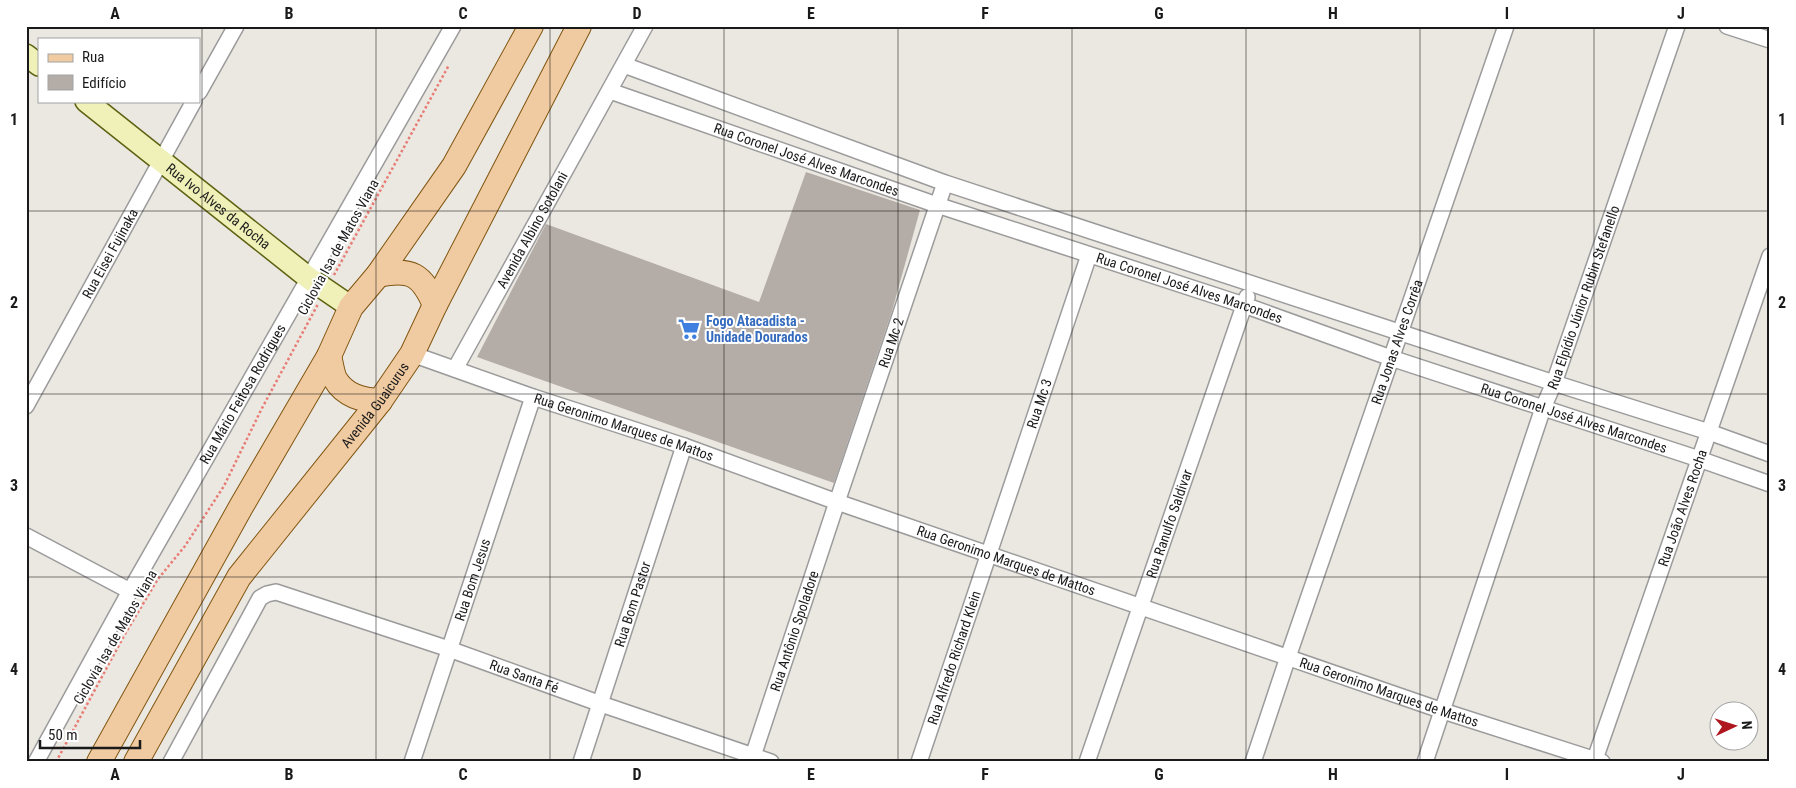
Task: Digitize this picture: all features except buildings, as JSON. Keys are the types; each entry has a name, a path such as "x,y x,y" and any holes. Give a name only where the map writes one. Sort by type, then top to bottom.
{"main road":[{"path":"99,762 242,505 329,356 351,307 378,275 454,166 531,26"},
{"name":"Avenida Guaicurus","path":"136,762 239,577 380,402 412,354 435,305 579,26"},
{"path":"378,275 394,272 418,277 427,288 435,305"},
{"path":"329,356 335,378 349,394 366,400 380,402"}],"street":[{"path":"200,90 236,26"},
{"name":"Rua Mário Feitosa Rodrigues","path":"36,762 130,591 318,285 453,26"},
{"name":"Avenida Albino Sotolani","path":"455,369 645,26"},
{"name":"Rua Jonas Alves Corrêa","path":"1253,762 1506,26"},
{"name":"Rua Elpídio Júnior Rubin Stefanello","path":"1425,762 1444,711 1543,408 1554,383 1677,26"},
{"path":"1727,26 1770,40"},
{"path":"26,55 38,64"},
{"name":"Rua Coronel José Alves Marcondes","path":"624,65 945,183 1708,432 1770,454"},
{"name":"Rua Coronel José Alves Marcondes","path":"610,91 937,205 1244,305 1392,358 1770,484"},
{"name":"Rua Ivo Alves da Rocha","path":"87,102 318,285 351,307"},
{"name":"Rua Eisei Fujinaka","path":"26,406 193,102"},
{"name":"Rua Mc 2","path":"837,502 945,183"},
{"name":"Rua Mc 3","path":"989,554 1089,255"},
{"name":"Rua João Alves Rocha","path":"1597,761 1708,432 1770,256"},
{"name":"Rua Ranulfo Saldivar","path":"1087,762 1252,284"},
{"name":"Rua Geronimo Marques de Mattos","path":"412,354 533,397 684,446 837,502 1444,711 1597,761"},
{"name":"Rua Bom Jesus","path":"412,762 533,397"},
{"name":"Rua Bom Pastor","path":"581,762 684,446"},
{"name":"Rua Antônio Spoladore","path":"752,759 837,502"},
{"path":"26,536 130,591"},
{"name":"Rua Alfredo Richard Klein","path":"919,762 989,554"},
{"name":"Rua Santa Fé","path":"171,762 260,598 276,592 449,649 752,759 771,762"}],"path":[{"name":"Ciclovia Isa de Matos Viana","path":"56,762 125,634 158,579 185,546 224,486 318,285 451,61"}],"place":[{"name":"Fogo Atacadista - Unidade Dourados","path":"689,329"}]}
